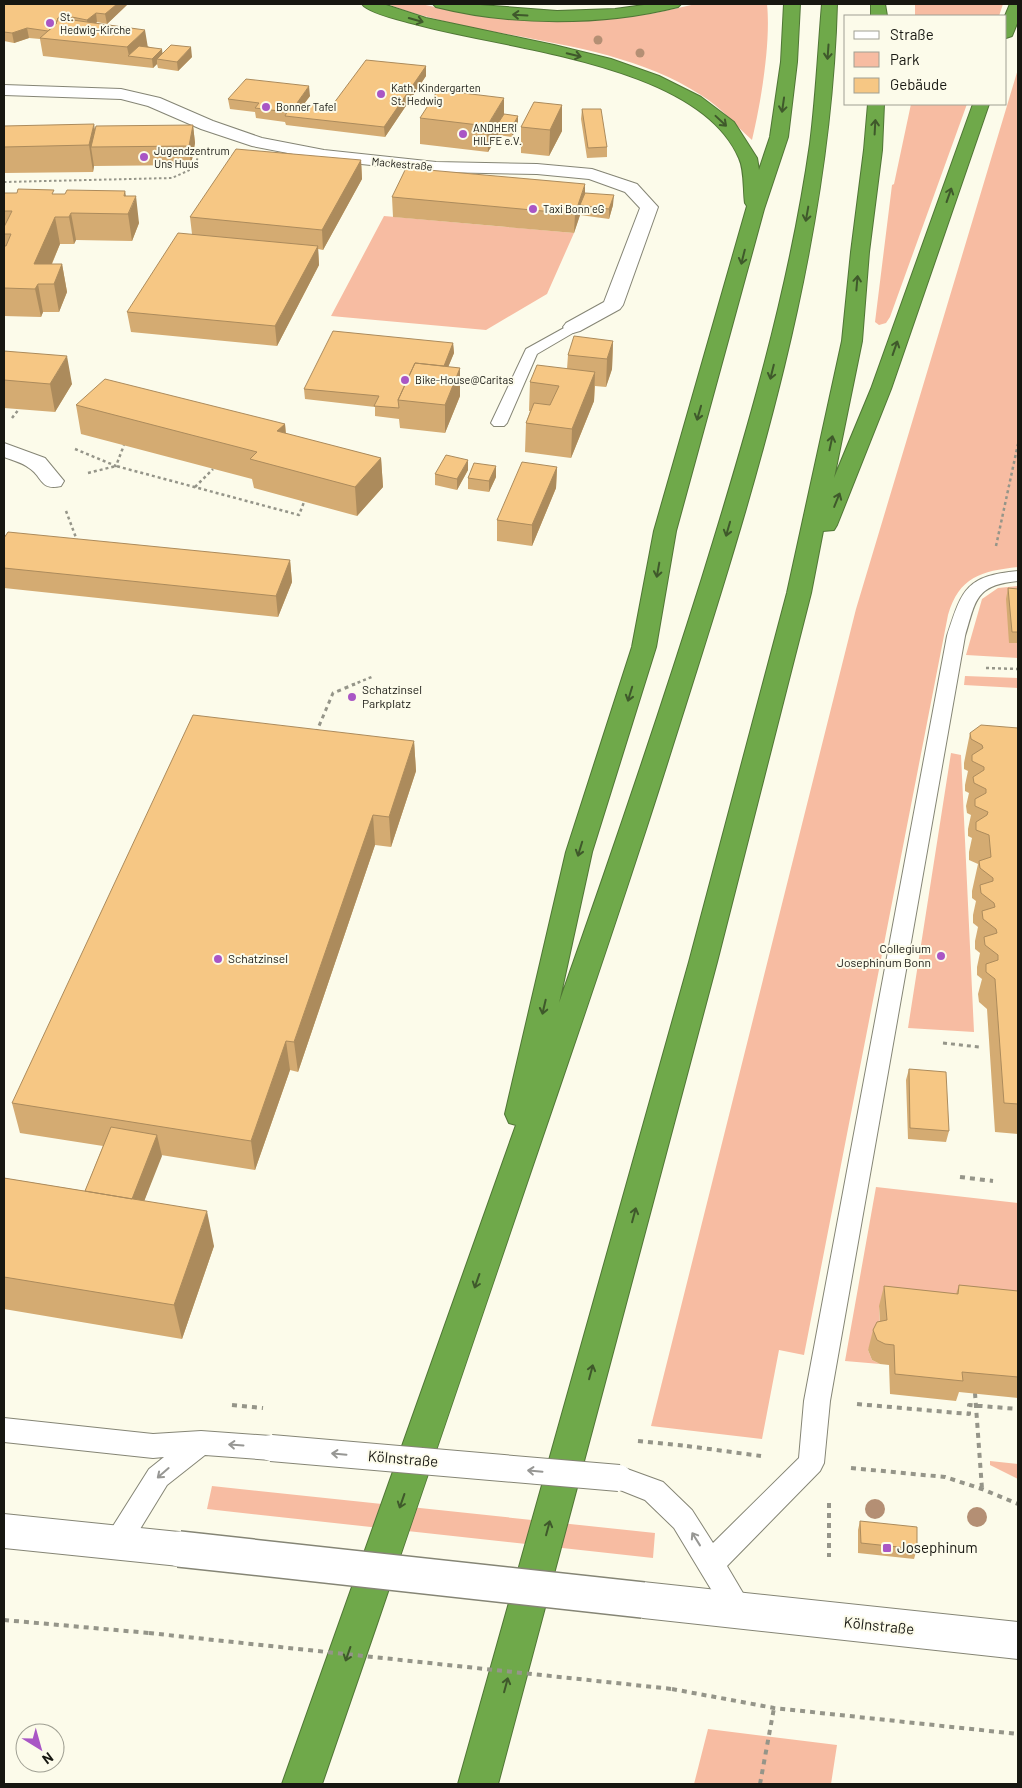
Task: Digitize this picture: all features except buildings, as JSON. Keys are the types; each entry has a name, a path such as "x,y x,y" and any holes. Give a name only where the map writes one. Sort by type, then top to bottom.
{"highway":[{"path":"370,4 422,22 605,62 640,73 680,92 719,118 739,143 748,158 755,209"},
{"path":"441,4 501,14 553,16 618,14 673,4"},
{"path":"493,1235 579,852 644,647 666,531 755,209 778,137 789,62 792,4"},
{"path":"302,1784 569,1019 635,826 710,591 762,411 795,276 812,184 826,80 829,4"},
{"path":"1007,30 1017,4"},
{"path":"478,1784 703,962 799,593 852,341 860,252 874,150 876,105"},
{"path":"799,593 881,389 981,105"}],"street":[{"name":"Mackestraße","path":"4,90 121,94 154,102 207,125 258,142 324,155 436,167 537,169 592,174 631,188 649,208 613,305 573,327"},
{"path":"4,449 36,463 53,481"},
{"name":"Kölnstraße","path":"4,1531 1018,1641"}],"lane":[{"path":"499,423 531,352 573,327"},
{"path":"711,1563 811,1463 817,1401 956,636 967,599 976,590 999,579 1018,576"},
{"name":"Kölnstraße","path":"4,1430 153,1446 201,1443 619,1478 654,1491 683,1519 739,1610"},
{"path":"117,1543 158,1477 201,1443"}],"path":[{"path":"4,182 172,178 194,168 207,125"},
{"path":"988,583 1018,444"},
{"path":"116,466 124,445"},
{"path":"77,551 79,543 53,481 116,466 299,515 304,502"},
{"path":"195,487 214,469"},
{"path":"69,542 79,543"},
{"path":"316,734 333,693 374,676"},
{"path":"943,1043 979,1047"},
{"path":"960,1177 993,1181"},
{"path":"975,1393 982,1489 1018,1504"},
{"path":"817,1401 969,1414 969,1405 1018,1409"},
{"path":"828,1493 829,1557"},
{"path":"4,1620 149,1633 672,1689 774,1708 1018,1734"},
{"path":"760,1784 774,1708"}],"green space":[{"path":"387,4 421,4 472,15 540,21 620,18 696,4 767,4 768,36 759,108 752,140 721,110 701,95 665,76 627,61 588,50 465,26"},
{"path":"915,4 1003,4 999,15 915,15"},
{"path":"1018,69 1018,567 993,571 973,578 958,592 948,615 804,1355 779,1350 762,1439 651,1426 856,609"},
{"path":"911,105 967,105 890,317 886,323 879,325 875,322 892,185 894,184"},
{"path":"384,216 574,233 547,294 486,330 331,316"},
{"path":"1018,586 1018,658 966,655 982,599 998,588"},
{"path":"965,676 1018,678 1018,688 964,685"},
{"path":"951,753 961,755 974,1032 908,1028"},
{"path":"876,1187 1018,1203 1018,1311 879,1307 881,1340 872,1342 868,1350 872,1360 880,1364 845,1361"},
{"path":"990,1461 1018,1464 1018,1479 990,1465"},
{"path":"212,1486 655,1533 653,1558 207,1509"},
{"path":"708,1729 837,1745 831,1784 694,1784"}],"place":[{"name":"St. Hedwig-Kirche","path":"50,23"},
{"name":"Kath. Kindergarten St. Hedwig","path":"381,94"},
{"name":"Bonner Tafel","path":"266,107"},
{"name":"ANDHERI HILFE e.V.","path":"463,134"},
{"name":"Jugendzentrum Uns Huus","path":"144,157"},
{"name":"Taxi Bonn eG","path":"533,209"},
{"name":"Bike-House@Caritas","path":"405,380"},
{"name":"Schatzinsel Parkplatz","path":"352,697"},
{"name":"Collegium Josephinum Bonn","path":"941,956"},
{"name":"Schatzinsel","path":"218,959"},
{"name":"Josephinum","path":"887,1548"}]}
